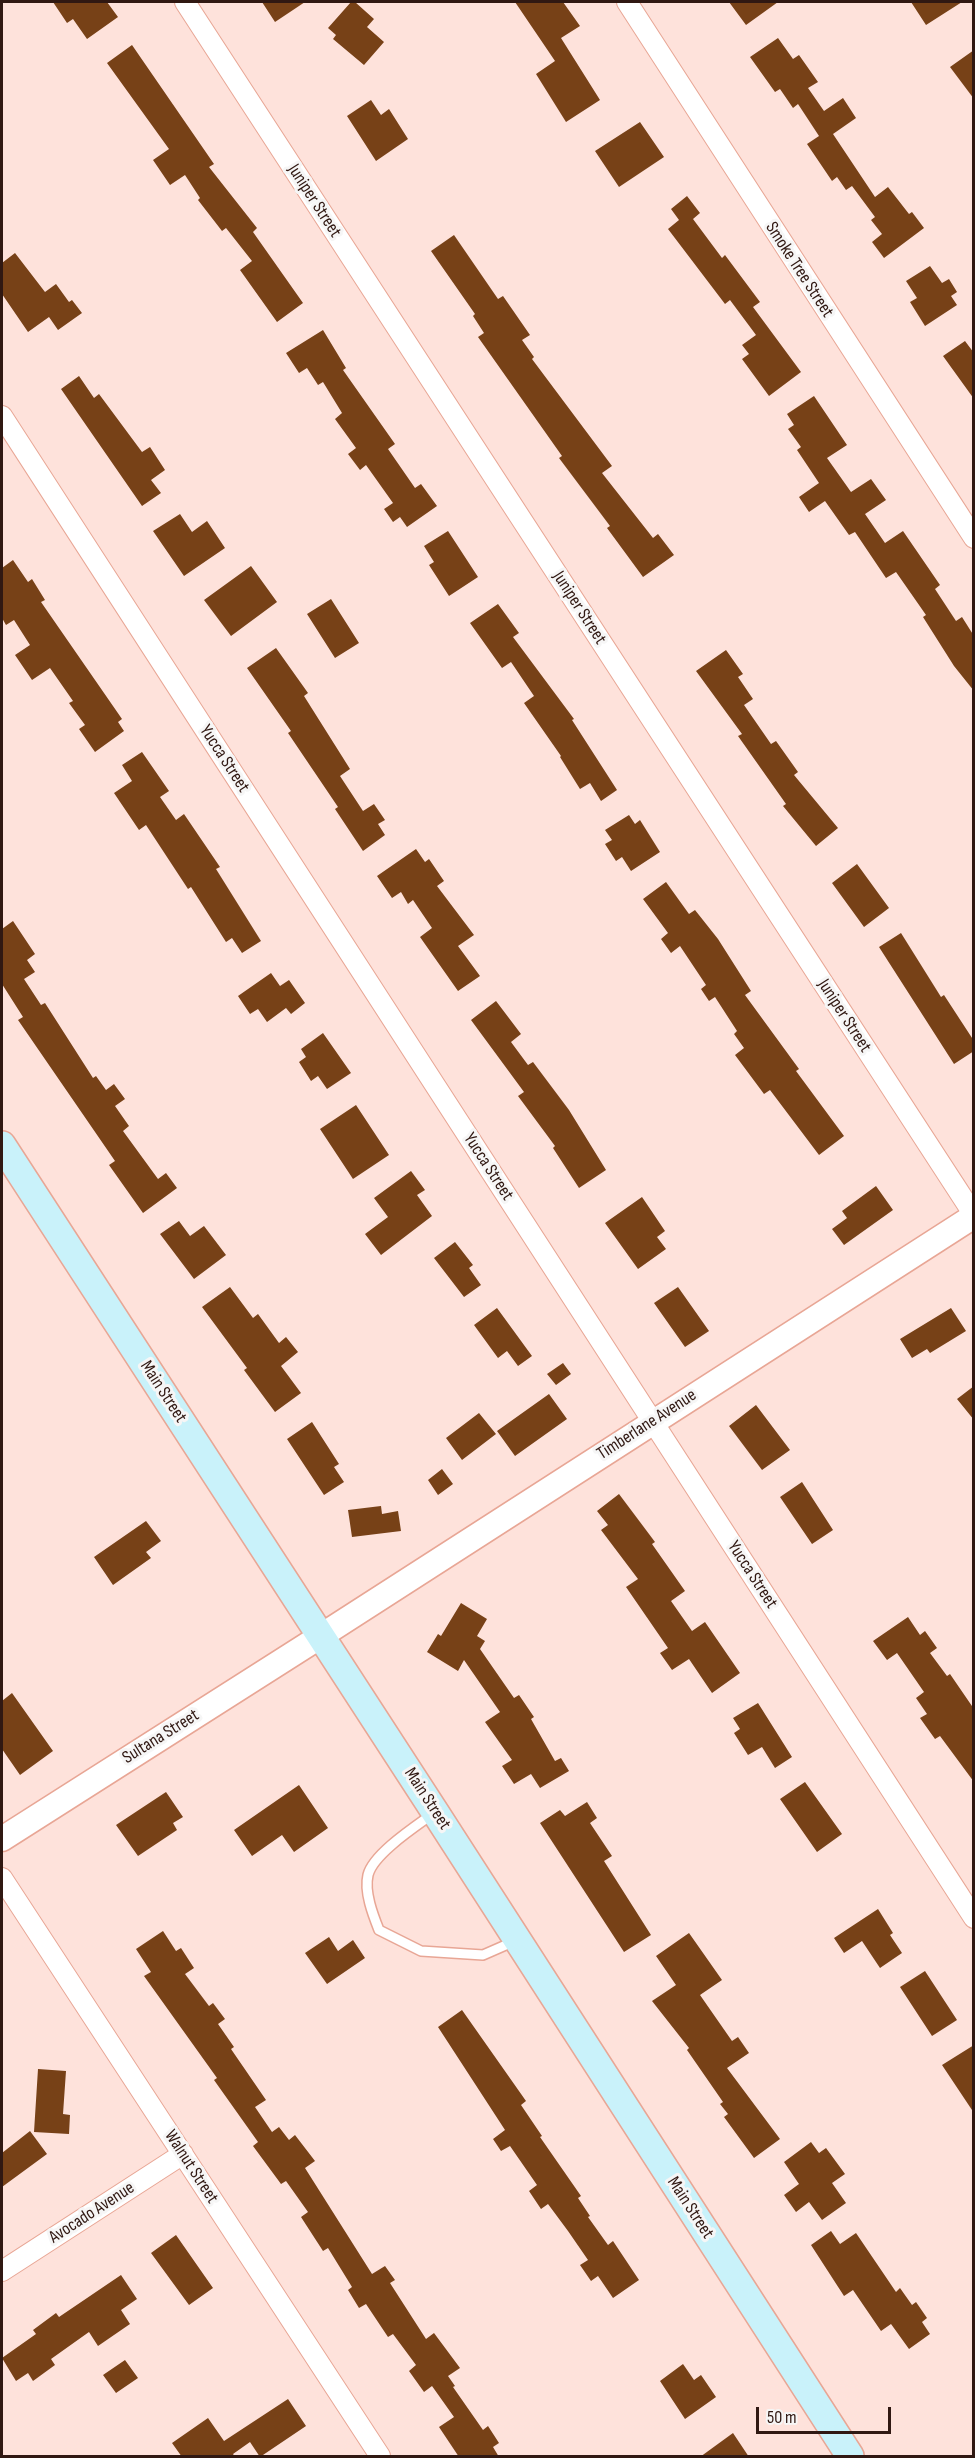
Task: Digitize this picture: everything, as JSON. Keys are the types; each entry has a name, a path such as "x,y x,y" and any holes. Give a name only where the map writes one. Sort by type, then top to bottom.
{"main road":[{"name":"Main Street","path":"2,1145 518,1940 850,2457"}],"street":[{"name":"Juniper Street","path":"185,2 974,1215"},
{"name":"Smoke Tree Street","path":"627,2 974,538"},
{"name":"Yucca Street","path":"2,416 974,1918"},
{"name":"Timberlane Avenue","path":"321,1636 974,1215"},
{"name":"Sultana Street","path":"2,1839 321,1636"},
{"name":"Walnut Street","path":"2,1878 380,2457"},
{"name":"Avocado Avenue","path":"2,2271 183,2154"}],"lane":[{"path":"435,1812 384,1851 368,1874 370,1908 379,1930 422,1951 483,1955 518,1940"}],"building":[{"path":"53,2 107,2 118,17 87,39 73,19 67,23"},
{"path":"262,2 305,2 275,22"},
{"path":"351,2 355,2 374,19 367,27 384,42 364,65 333,39 336,35 328,28"},
{"path":"515,2 563,2 580,26 561,38 600,100 566,122 536,74 555,61"},
{"path":"729,2 778,2 746,25"},
{"path":"911,2 962,2 926,25"},
{"path":"778,38 793,59 799,55 818,82 808,88 824,111 843,98 856,118 833,134 875,197 888,187 909,214 912,212 924,228 884,258 872,242 882,234 871,220 875,217 852,186 846,190 837,177 832,181 807,144 819,136 798,104 793,108 780,89 775,92 750,57"},
{"path":"132,45 214,164 209,167 257,228 253,232 303,303 277,322 240,270 252,261 226,228 222,231 198,200 200,198 185,175 170,185 153,160 169,149 107,63"},
{"path":"974,50 974,99 950,67"},
{"path":"371,100 381,115 389,109 408,139 376,161 347,116"},
{"path":"640,122 664,157 619,187 595,151"},
{"path":"687,196 700,213 693,219 722,258 725,255 760,302 753,307 801,372 769,396 742,359 749,354 742,345 756,335 730,300 725,304 668,229 679,220 671,209"},
{"path":"454,235 498,299 503,296 530,335 522,340 534,357 532,359 612,466 602,473 653,538 658,534 674,555 643,577 607,528 610,526 559,458 562,456 478,337 484,333 473,316 475,314 431,251"},
{"path":"15,253 45,292 56,284 69,302 72,300 82,313 58,330 49,317 28,332 2,294 2,263"},
{"path":"930,266 942,283 949,279 957,292 951,296 957,305 925,326 910,302 917,298 906,281"},
{"path":"323,330 346,368 343,370 395,444 388,449 415,488 421,484 437,506 407,527 400,517 393,522 384,509 393,503 366,465 360,470 348,454 356,448 335,419 342,413 323,382 318,385 307,368 299,373 286,353"},
{"path":"965,341 974,353 974,399 943,356"},
{"path":"79,376 94,398 99,394 142,452 150,447 165,470 151,480 161,493 142,506 61,389"},
{"path":"814,396 847,445 827,458 851,492 871,479 886,500 865,514 885,543 903,531 940,585 935,589 956,621 962,617 974,636 974,691 954,666 923,617 926,615 896,572 886,578 855,532 849,535 825,501 809,512 799,497 819,483 797,450 801,447 788,429 794,425 787,414"},
{"path":"180,514 192,532 207,521 225,548 184,576 153,531"},
{"path":"448,531 478,577 449,596 429,565 434,562 424,546"},
{"path":"13,560 28,582 32,579 45,600 41,602 122,719 118,722 124,731 95,752 79,729 85,725 69,703 73,701 50,668 32,680 15,655 30,645 14,620 6,625 2,618 2,568"},
{"path":"251,566 277,602 231,636 204,600"},
{"path":"331,599 359,643 335,658 307,614"},
{"path":"498,604 519,633 513,637 574,719 572,720 617,790 601,801 590,783 580,789 561,756 524,703 534,696 511,662 502,668 470,623"},
{"path":"276,648 308,693 304,696 350,769 340,776 363,811 374,804 385,820 378,824 385,835 363,851 335,809 338,807 288,733 291,731 247,668"},
{"path":"726,650 743,674 738,677 753,699 744,705 771,744 776,741 798,772 794,775 838,828 816,846 783,806 786,804 738,736 742,734 696,671"},
{"path":"142,752 169,791 160,797 176,820 184,814 220,867 216,869 261,941 242,953 232,938 226,942 191,887 188,889 146,825 139,830 114,793 132,781 122,765"},
{"path":"629,815 635,824 640,820 660,852 631,871 622,857 616,861 605,844 612,840 605,830"},
{"path":"416,849 425,862 429,859 444,881 437,886 474,935 458,946 480,976 458,991 420,937 432,928 413,900 408,904 401,892 392,898 377,876"},
{"path":"857,864 889,908 864,927 832,883"},
{"path":"666,882 689,914 695,910 718,939 751,991 745,995 799,1069 796,1071 844,1136 819,1155 770,1090 764,1094 735,1055 744,1048 734,1034 737,1031 715,997 709,1001 701,989 706,985 680,946 671,953 661,939 668,933 643,899"},
{"path":"13,921 35,954 27,960 35,972 24,979 41,1005 45,1003 93,1078 96,1076 106,1090 114,1084 125,1099 115,1106 129,1126 123,1131 158,1179 166,1173 177,1188 143,1213 109,1165 115,1161 18,1020 23,1017 2,984 2,929"},
{"path":"901,933 941,997 944,995 974,1041 974,1051 954,1064 879,947"},
{"path":"271,973 280,986 289,980 305,1003 291,1014 286,1008 267,1022 258,1009 250,1014 238,996"},
{"path":"496,1001 521,1034 511,1042 528,1065 533,1062 569,1110 606,1170 579,1188 553,1148 555,1146 518,1096 524,1092 471,1020"},
{"path":"323,1033 351,1073 327,1089 318,1076 311,1081 299,1062 306,1057 301,1049"},
{"path":"356,1105 389,1155 353,1179 320,1129"},
{"path":"411,1171 425,1190 417,1195 432,1216 381,1255 365,1234 388,1217 374,1198"},
{"path":"876,1186 893,1210 844,1245 832,1229 847,1218 842,1211"},
{"path":"642,1197 665,1231 657,1237 666,1249 638,1269 605,1223"},
{"path":"179,1221 190,1236 204,1226 226,1255 194,1279 160,1234"},
{"path":"455,1242 473,1265 469,1268 481,1285 464,1297 434,1258"},
{"path":"230,1287 253,1318 258,1314 279,1343 286,1337 298,1352 281,1366 301,1393 275,1412 244,1370 247,1368 202,1307"},
{"path":"678,1287 709,1331 685,1347 654,1303"},
{"path":"497,1308 532,1356 518,1366 507,1351 498,1358 474,1325"},
{"path":"951,1308 966,1331 930,1353 927,1349 912,1358 900,1339"},
{"path":"563,1363 571,1374 556,1385 547,1374"},
{"path":"974,1386 974,1420 957,1399"},
{"path":"549,1394 567,1419 515,1456 497,1431"},
{"path":"756,1405 790,1450 762,1470 729,1426"},
{"path":"479,1413 496,1434 462,1460 446,1438"},
{"path":"312,1422 339,1464 334,1467 344,1482 324,1495 287,1439"},
{"path":"442,1469 453,1484 438,1495 428,1480"},
{"path":"802,1482 833,1530 812,1544 780,1497"},
{"path":"619,1494 655,1542 652,1544 685,1591 671,1601 692,1631 705,1622 740,1673 712,1693 689,1659 672,1670 660,1653 668,1648 626,1587 638,1579 601,1530 608,1525 597,1511"},
{"path":"381,1506 382,1514 398,1511 401,1531 352,1537 348,1510"},
{"path":"146,1521 161,1541 146,1552 151,1558 113,1585 94,1557"},
{"path":"461,1603 487,1619 477,1636 485,1641 480,1649 514,1698 519,1695 534,1717 531,1719 555,1761 561,1758 569,1771 540,1788 531,1774 514,1784 502,1766 512,1760 485,1722 500,1712 464,1660 458,1671 427,1652 438,1634 441,1636"},
{"path":"908,1617 920,1635 925,1631 937,1648 930,1653 947,1676 950,1674 974,1709 974,1782 940,1736 935,1739 920,1718 927,1714 916,1698 924,1692 897,1653 887,1660 873,1641"},
{"path":"12,1693 53,1751 20,1775 2,1749 2,1701"},
{"path":"758,1703 792,1757 775,1768 762,1747 748,1755 734,1733 740,1729 733,1718"},
{"path":"805,1782 842,1834 817,1852 780,1799"},
{"path":"299,1785 328,1828 294,1852 282,1835 252,1856 234,1830"},
{"path":"166,1792 183,1817 173,1823 177,1830 138,1856 116,1825"},
{"path":"587,1802 597,1818 590,1823 612,1856 604,1861 651,1935 624,1952 540,1823 560,1810 565,1816"},
{"path":"878,1909 893,1933 890,1935 902,1953 880,1968 862,1941 844,1953 834,1938"},
{"path":"163,1931 176,1951 181,1948 194,1968 185,1974 209,2006 213,2003 225,2019 218,2024 234,2047 231,2049 266,2100 255,2107 272,2132 279,2127 289,2140 295,2135 315,2161 305,2168 372,2274 385,2266 395,2280 390,2283 426,2339 434,2333 460,2368 448,2376 483,2430 488,2426 499,2443 493,2447 499,2457 459,2457 439,2427 454,2417 432,2386 424,2392 409,2371 416,2365 393,2334 388,2337 366,2304 359,2308 348,2290 352,2287 328,2248 323,2251 301,2217 308,2212 286,2181 281,2184 253,2146 258,2142 214,2080 217,2078 144,1976 151,1972 136,1949"},
{"path":"689,1933 722,1980 700,1995 732,2041 738,2037 749,2053 727,2068 780,2139 754,2158 724,2117 728,2114 720,2104 723,2102 687,2050 689,2048 652,2001 676,1985 656,1956"},
{"path":"329,1937 338,1951 353,1940 365,1958 327,1984 305,1953"},
{"path":"925,1971 957,2020 932,2036 900,1987"},
{"path":"462,2010 526,2101 521,2105 581,2196 578,2198 590,2216 588,2217 608,2245 613,2241 639,2280 613,2298 598,2276 591,2281 580,2265 588,2260 548,2204 541,2209 529,2191 537,2185 510,2146 501,2151 493,2139 505,2130 438,2027"},
{"path":"974,2045 974,2113 942,2065"},
{"path":"38,2069 66,2071 63,2114 70,2115 69,2134 34,2132"},
{"path":"30,2131 47,2154 2,2187 2,2153"},
{"path":"811,2142 819,2153 826,2148 845,2174 832,2183 846,2203 822,2220 809,2202 796,2212 784,2195 799,2184 784,2162"},
{"path":"831,2231 840,2244 856,2233 896,2292 900,2288 912,2305 916,2302 927,2318 922,2322 930,2334 909,2349 891,2324 881,2331 853,2290 844,2296 811,2245"},
{"path":"176,2235 213,2288 189,2305 151,2253"},
{"path":"121,2275 137,2299 121,2310 130,2324 98,2346 89,2332 51,2359 55,2365 33,2381 28,2373 16,2381 2,2358 36,2334 33,2330 56,2313 59,2317"},
{"path":"125,2360 138,2378 116,2393 103,2375"},
{"path":"683,2364 694,2380 701,2375 716,2397 685,2419 660,2381"},
{"path":"288,2399 306,2426 260,2457 250,2442 233,2454 235,2457 182,2457 172,2443 208,2418 224,2441"},
{"path":"733,2433 749,2457 700,2457"}]}
